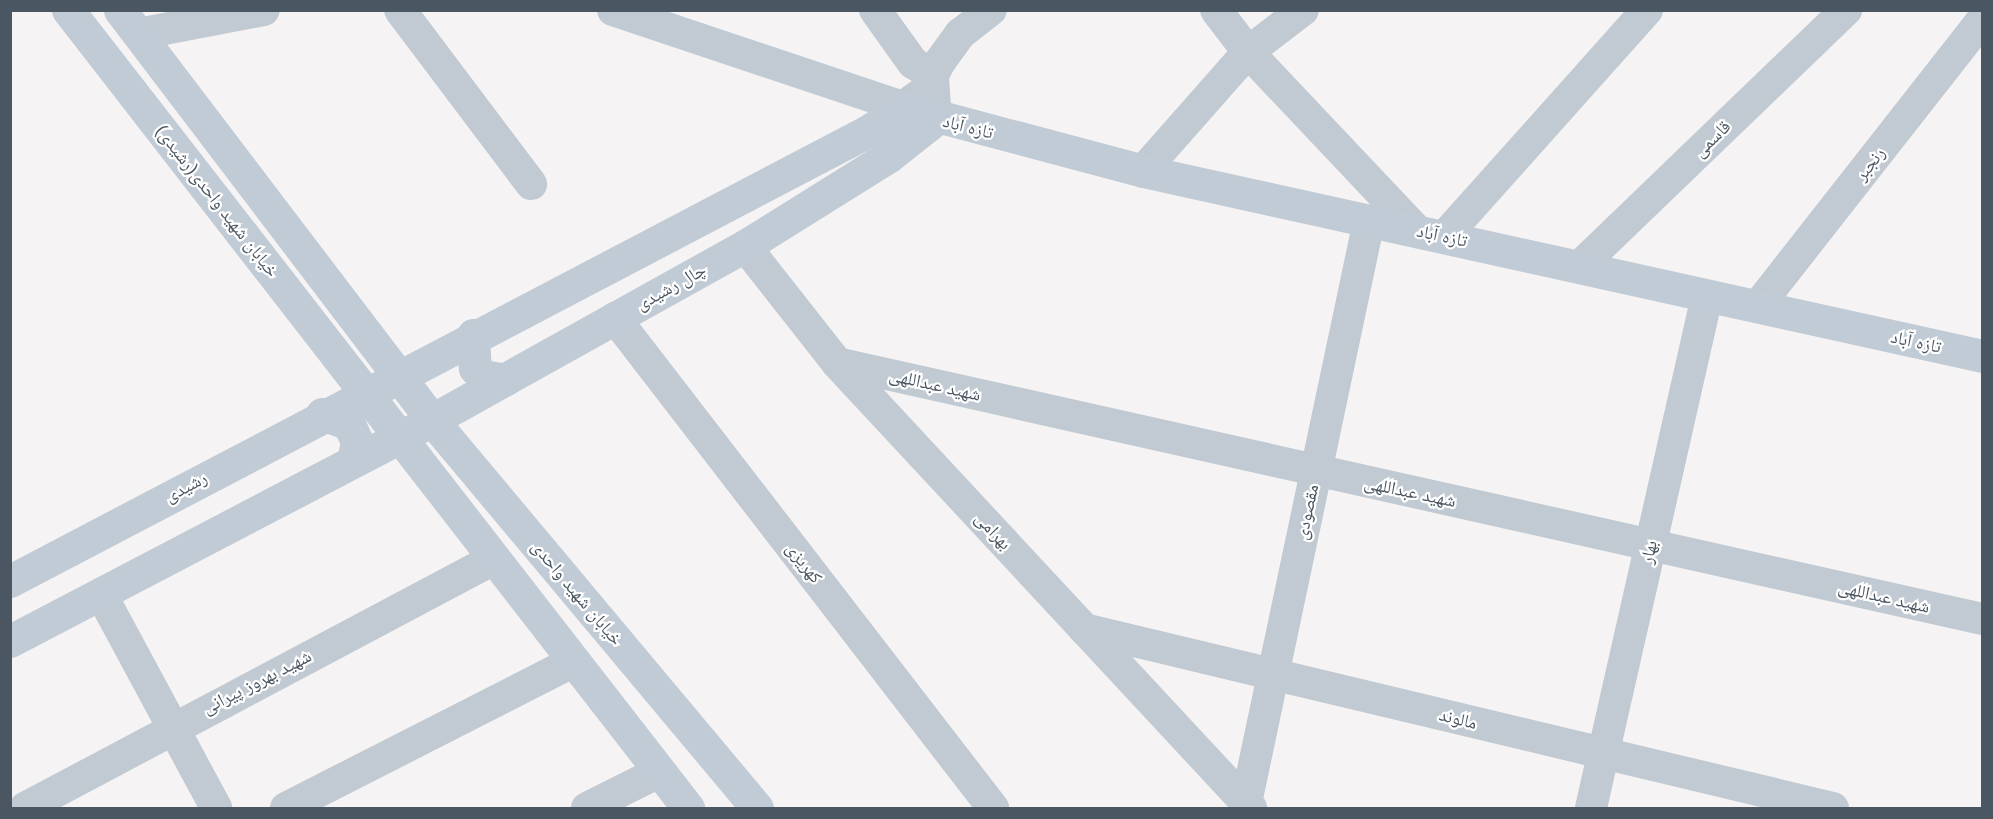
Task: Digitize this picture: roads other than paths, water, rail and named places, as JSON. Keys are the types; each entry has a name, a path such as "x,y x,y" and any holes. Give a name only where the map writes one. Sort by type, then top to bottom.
{"street":[{"name":"خیابان شهید واحدی(رشیدی)","path":"68,10 238,224 362,394"},
{"path":"137,24 182,10"},
{"path":"137,24 264,10"},
{"path":"400,10 531,184"},
{"path":"613,10 903,107"},
{"path":"874,10 913,63 933,81 936,119"},
{"path":"688,808 362,394 870,130 903,107 933,81 960,34 991,10"},
{"path":"1216,10 1248,52 1431,234 1647,10"},
{"path":"1143,171 1248,52 1303,10"},
{"name":"قاسمی","path":"1579,267 1846,10"},
{"name":"رنجبر","path":"1757,307 1983,20"},
{"name":"خیابان شهید واحدی(رشیدی)","path":"137,24 399,375"},
{"name":"تازه آباد","path":"903,107 936,119 1143,171 1757,307 1981,353"},
{"name":"چال رشیدی","path":"396,439 745,246 889,156 936,119"},
{"name":"مقصودی","path":"1249,806 1273,674 1369,221"},
{"name":"بهرامی","path":"745,246 837,363 1249,806"},
{"name":"بهار","path":"1591,808 1707,296"},
{"name":"کهریزی","path":"615,318 993,808"},
{"path":"473,335 475,368 483,376 505,380"},
{"name":"شهید عبداللهی","path":"837,363 1983,619"},
{"name":"خیابان شهید واحدی","path":"399,375 432,420 757,808"},
{"name":"رشیدی","path":"10,581 362,394"},
{"path":"322,414 349,424 357,442 353,461"},
{"path":"10,641 396,439"},
{"name":"شهید بهروز پیرانی","path":"25,808 172,726 492,560"},
{"path":"101,594 216,808"},
{"name":"مالوند","path":"1084,629 1833,808"},
{"path":"286,808 573,662"},
{"path":"587,808 659,772"}]}
